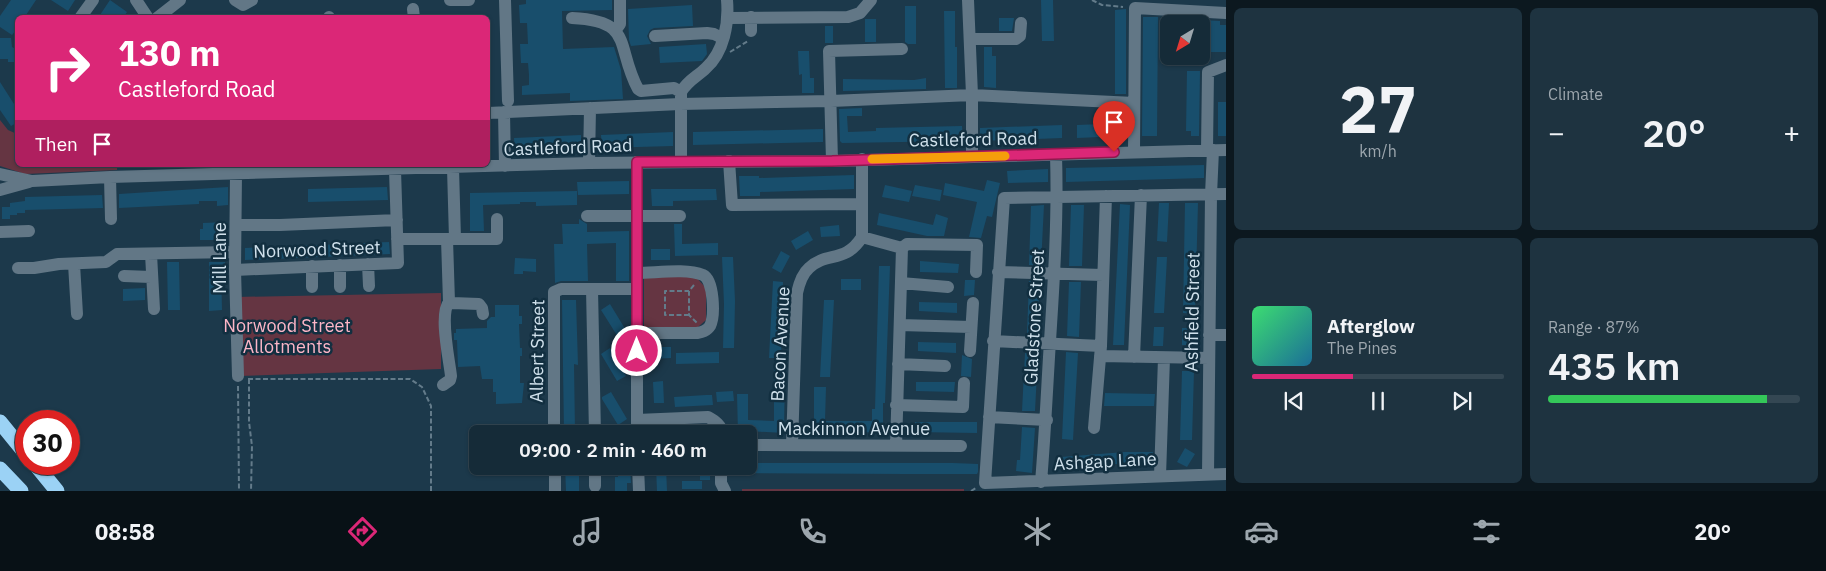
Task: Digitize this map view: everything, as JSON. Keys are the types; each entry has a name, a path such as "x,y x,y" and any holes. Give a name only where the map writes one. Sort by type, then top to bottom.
{"highway":[{"path":"0,422 15,440"},
{"path":"0,469 21,491"},
{"path":"44,475 57,491"}],"street":[{"path":"82,15 93,0"},
{"path":"136,0 147,15"},
{"path":"153,15 180,0"},
{"path":"450,0 469,0"},
{"path":"505,0 505,166"},
{"path":"615,31 620,24 620,0"},
{"path":"681,162 680,98 686,83 705,70 717,56 728,18 727,0"},
{"path":"728,18 848,16 860,13 870,0"},
{"path":"968,0 972,96 972,157"},
{"path":"1134,152 1135,8 1226,13"},
{"path":"751,17 751,31"},
{"path":"572,18 593,19 604,23 615,31 622,42 624,54 638,89 641,91 674,88 680,98"},
{"path":"970,39 1016,39 1020,36 1021,23"},
{"path":"655,36 707,33 722,38"},
{"path":"832,161 829,50 902,49"},
{"name":"Ashfield Street","path":"1208,475 1211,194 1208,72 1226,65"},
{"path":"490,112 506,107 590,108 680,98 831,101 972,96 1134,102"},
{"path":"589,163 590,108"},
{"name":"Castleford Road","path":"490,167 637,162 832,161 1226,150"},
{"name":"Gladstone Street","path":"1041,482 1047,420 1054,274 1057,196 1056,155"},
{"path":"862,159 862,237 902,248"},
{"path":"729,161 732,205 862,204"},
{"path":"637,162 637,425"},
{"name":"Castleford Road","path":"0,190 32,181 234,170 335,168 395,170 422,167 478,167"},
{"path":"443,385 450,380 451,376 445,328 445,307 449,302 452,168"},
{"name":"Mill Lane","path":"234,170 235,270 242,378"},
{"name":"Norwood Street","path":"235,270 398,263 395,170"},
{"name":"Castleford Road","path":"0,174 32,181"},
{"path":"110,177 111,219"},
{"path":"1047,420 989,417 1004,198 1226,194"},
{"path":"1134,358 1141,195"},
{"path":"1094,428 1100,351 1106,196"},
{"path":"587,216 680,216"},
{"path":"397,239 497,239 497,219"},
{"path":"236,225 397,220"},
{"path":"0,232 29,231"},
{"name":"Bacon Avenue","path":"792,445 797,293 801,279 808,268 850,252 862,237"},
{"path":"896,446 902,248 907,244 977,245 976,272"},
{"path":"18,268 106,262 117,254 236,252"},
{"path":"151,254 154,309"},
{"path":"74,264 77,314"},
{"path":"368,264 369,286"},
{"path":"340,265 340,287"},
{"path":"312,266 312,287"},
{"path":"637,273 690,272 702,275 708,278 712,293 712,318 710,326 705,331 697,333 637,333"},
{"path":"998,272 1103,275"},
{"path":"124,276 152,277"},
{"path":"901,283 948,286"},
{"name":"Albert Street","path":"554,425 554,292 560,289 637,289"},
{"path":"592,289 595,425"},
{"path":"449,302 452,304 479,304 483,314"},
{"path":"970,351 973,303"},
{"path":"900,325 971,327"},
{"path":"1209,335 1226,336"},
{"path":"993,341 1050,344 1134,358 1209,358"},
{"path":"1160,476 1164,358"},
{"path":"898,364 945,366"},
{"path":"896,405 963,407 964,383"},
{"path":"637,420 708,417 718,425"},
{"name":"Ashgap Lane","path":"989,417 985,483 1226,474"},
{"name":"Mackinnon Avenue","path":"757,444 961,446"},
{"path":"554,475 555,491"},
{"path":"595,475 595,486"},
{"path":"638,475 639,491"}],"path":[{"path":"1092,0 1102,5 1135,8"},
{"path":"727,54 751,39 751,31"},
{"path":"689,315 689,291 702,275"},
{"path":"689,291 665,291 665,315 689,315 705,331"},
{"path":"238,491 242,378"},
{"path":"242,378 252,446 251,491"},
{"path":"242,378 410,379 418,383 422,387 430,406 431,491"}],"green space":[{"path":"0,120 8,130 15,133 15,167 117,167 117,170 25,174 0,166"},
{"path":"695,276 706,288 706,320 698,327 644,327 644,277"},
{"name":"Norwood Street Allotments","path":"441,293 441,369 238,376 236,297"},
{"path":"742,489 964,489 964,491 742,491"}],"building":[{"path":"11,0 36,0 26,15 15,15 15,32 12,35 0,27 0,16"},
{"path":"51,0 75,0 68,11"},
{"path":"110,0 127,12 125,15 100,15"},
{"path":"526,0 612,0 612,10 562,11 563,49 614,47 621,70 623,99 570,101 570,93 522,95 522,86 529,85 529,75 528,63 521,63 520,44 528,44 527,23 520,23 519,5 526,4"},
{"path":"1041,0 1053,0 1054,41 1042,41"},
{"path":"692,5 693,26 654,28 650,30 647,36 651,44 631,46 629,40 628,9"},
{"path":"905,6 916,6 916,44 905,42"},
{"path":"1126,9 1126,94 1115,94 1115,10"},
{"path":"944,11 955,11 957,88 945,88"},
{"path":"1143,17 1158,17 1157,136 1142,136"},
{"path":"999,18 1014,18 1012,31 999,31"},
{"path":"865,19 876,19 876,42 865,42"},
{"path":"1210,20 1220,21 1220,25 1226,25 1226,52 1210,52"},
{"path":"825,26 833,26 833,43 825,43"},
{"path":"0,38 11,38 12,47 15,48 15,62 8,62 8,59 0,59"},
{"path":"706,44 707,54 702,61 660,63 659,47"},
{"path":"984,47 992,47 992,56 996,56 996,88 984,87"},
{"path":"798,51 809,51 810,78 814,78 814,93 802,93 802,74 799,75"},
{"path":"1187,71 1200,71 1199,136 1191,136 1191,131 1186,131"},
{"path":"926,78 926,89 843,91 843,79 914,80"},
{"path":"0,82 15,103 15,124 11,126 0,110"},
{"path":"1218,102 1226,102 1226,136 1218,136"},
{"path":"862,108 862,116 847,116 848,132 876,131 876,128 962,126 963,141 842,143 840,141 839,109"},
{"path":"1102,118 1126,118 1126,132 1100,132 1100,137 1077,138 1077,125 1102,124"},
{"path":"1062,125 1062,138 980,141 980,128"},
{"path":"823,129 823,142 693,145 693,132"},
{"path":"673,132 673,146 602,148 601,135"},
{"path":"581,135 581,150 515,152 514,138"},
{"path":"1204,165 1204,178 1066,182 1066,168"},
{"path":"1048,169 1048,182 1008,183 1007,171"},
{"path":"854,175 854,189 760,192 760,196 740,196 739,176 759,176 759,178"},
{"path":"987,180 1000,183 992,217 987,216 981,238 969,237 977,202 943,195 945,183 984,191"},
{"path":"629,181 629,194 578,195 577,182"},
{"path":"885,185 912,191 909,202 882,197"},
{"path":"915,185 942,190 940,201 912,196"},
{"path":"228,187 228,205 217,206 217,201 199,201 199,204 119,208 119,194"},
{"path":"387,187 388,200 308,202 308,189"},
{"path":"651,189 716,189 717,200 673,201 673,206 652,206"},
{"path":"577,191 577,205 536,206 536,202 520,202 520,204 483,205 484,231 470,231 470,193"},
{"path":"102,195 103,208 25,210 25,213 10,215 10,219 2,219 2,207 10,207 10,203 25,201 25,197"},
{"path":"1159,203 1169,203 1167,242 1157,241"},
{"path":"1185,203 1198,203 1195,314 1183,313"},
{"path":"1120,204 1130,205 1124,345 1113,345"},
{"path":"1044,205 1041,265 1029,265 1031,206"},
{"path":"1071,205 1084,205 1082,266 1069,266"},
{"path":"879,213 933,225 936,214 948,218 944,236 927,236 877,225"},
{"path":"579,219 587,224 587,232 629,231 629,281 616,281 616,243 587,244 588,281 561,281 555,283 554,244 563,244 562,224 579,224"},
{"path":"227,222 227,240 200,240 200,229 203,229 203,223"},
{"path":"674,224 682,224 682,244 718,243 718,255 675,256"},
{"path":"839,225 840,236 821,237 820,227"},
{"path":"808,231 813,240 796,250 791,241"},
{"path":"389,242 390,254 245,260 245,248"},
{"path":"651,249 670,249 670,260 651,260"},
{"path":"781,251 790,256 781,273 772,268"},
{"path":"722,257 733,257 735,301 734,348 723,348"},
{"path":"1157,257 1167,257 1164,313 1154,313"},
{"path":"515,258 536,259 536,272 523,271 523,274 514,274"},
{"path":"920,261 959,264 958,273 920,272"},
{"path":"167,262 179,262 180,310 168,310"},
{"path":"209,262 225,262 225,269 221,269 222,310 209,311"},
{"path":"879,266 890,266 883,433 814,433 814,387 826,387 825,421 872,421 872,409 875,409"},
{"path":"841,279 861,279 861,290 841,290"},
{"path":"965,280 975,280 974,295 964,296"},
{"path":"773,281 783,282 781,358 769,358"},
{"path":"1029,281 1040,281 1038,335 1027,334"},
{"path":"1069,282 1081,282 1079,337 1067,336"},
{"path":"145,288 145,300 123,301 123,289"},
{"path":"562,300 576,300 578,365 574,364 575,425 564,425"},
{"path":"824,300 834,300 830,377 820,377"},
{"path":"919,302 957,303 957,313 919,311"},
{"path":"610,304 627,332 618,337 601,310"},
{"path":"495,305 519,305 519,316 522,316 522,324 519,324 520,348 522,348 522,356 520,356 520,383 524,383 522,403 496,404 496,392 493,392 493,379 482,379 480,366 458,367 457,340 454,340 456,329 487,328 487,321 491,317 495,317"},
{"path":"1154,327 1164,327 1163,346 1153,346"},
{"path":"1182,328 1195,328 1194,345 1182,345"},
{"path":"918,342 956,343 956,353 918,351"},
{"path":"671,347 671,358 651,359 651,348"},
{"path":"610,348 626,376 617,381 601,354"},
{"path":"719,352 719,363 676,364 676,353"},
{"path":"1066,352 1078,353 1073,440 1062,439"},
{"path":"1025,353 1038,354 1035,411 1022,411"},
{"path":"962,355 972,359 971,377 961,376"},
{"path":"774,368 785,368 784,433 757,432 757,425 738,425 737,394 748,394 748,420 774,421"},
{"path":"1182,371 1194,371 1192,440 1180,440"},
{"path":"663,381 664,403 654,403 653,382"},
{"path":"916,382 955,382 954,392 916,391"},
{"path":"733,391 734,401 717,402 716,392"},
{"path":"611,392 627,419 618,425 602,397"},
{"path":"1105,393 1155,394 1154,406 1104,406"},
{"path":"712,395 713,405 675,407 674,397"},
{"path":"915,422 977,422 977,433 915,432"},
{"path":"1022,427 1035,428 1032,473 1016,471 1017,460 1020,460"},
{"path":"1185,448 1195,454 1187,467 1177,462"},
{"path":"1125,452 1153,452 1152,464 1100,464 1061,468 1061,457"},
{"path":"757,463 978,464 977,474 757,473"},
{"path":"565,475 579,475 579,491 566,491"},
{"path":"618,475 631,475 631,483 627,483 627,491 615,491 615,477 618,477"},
{"path":"656,475 666,475 667,491 657,491"},
{"path":"700,475 710,475 710,480 700,480"},
{"path":"682,481 702,481 702,489 682,489"}],"slow traffic":[{"path":"872,159 1005,156"}],"route":[{"path":"637,351 637,162 832,161 1114,152"}]}
